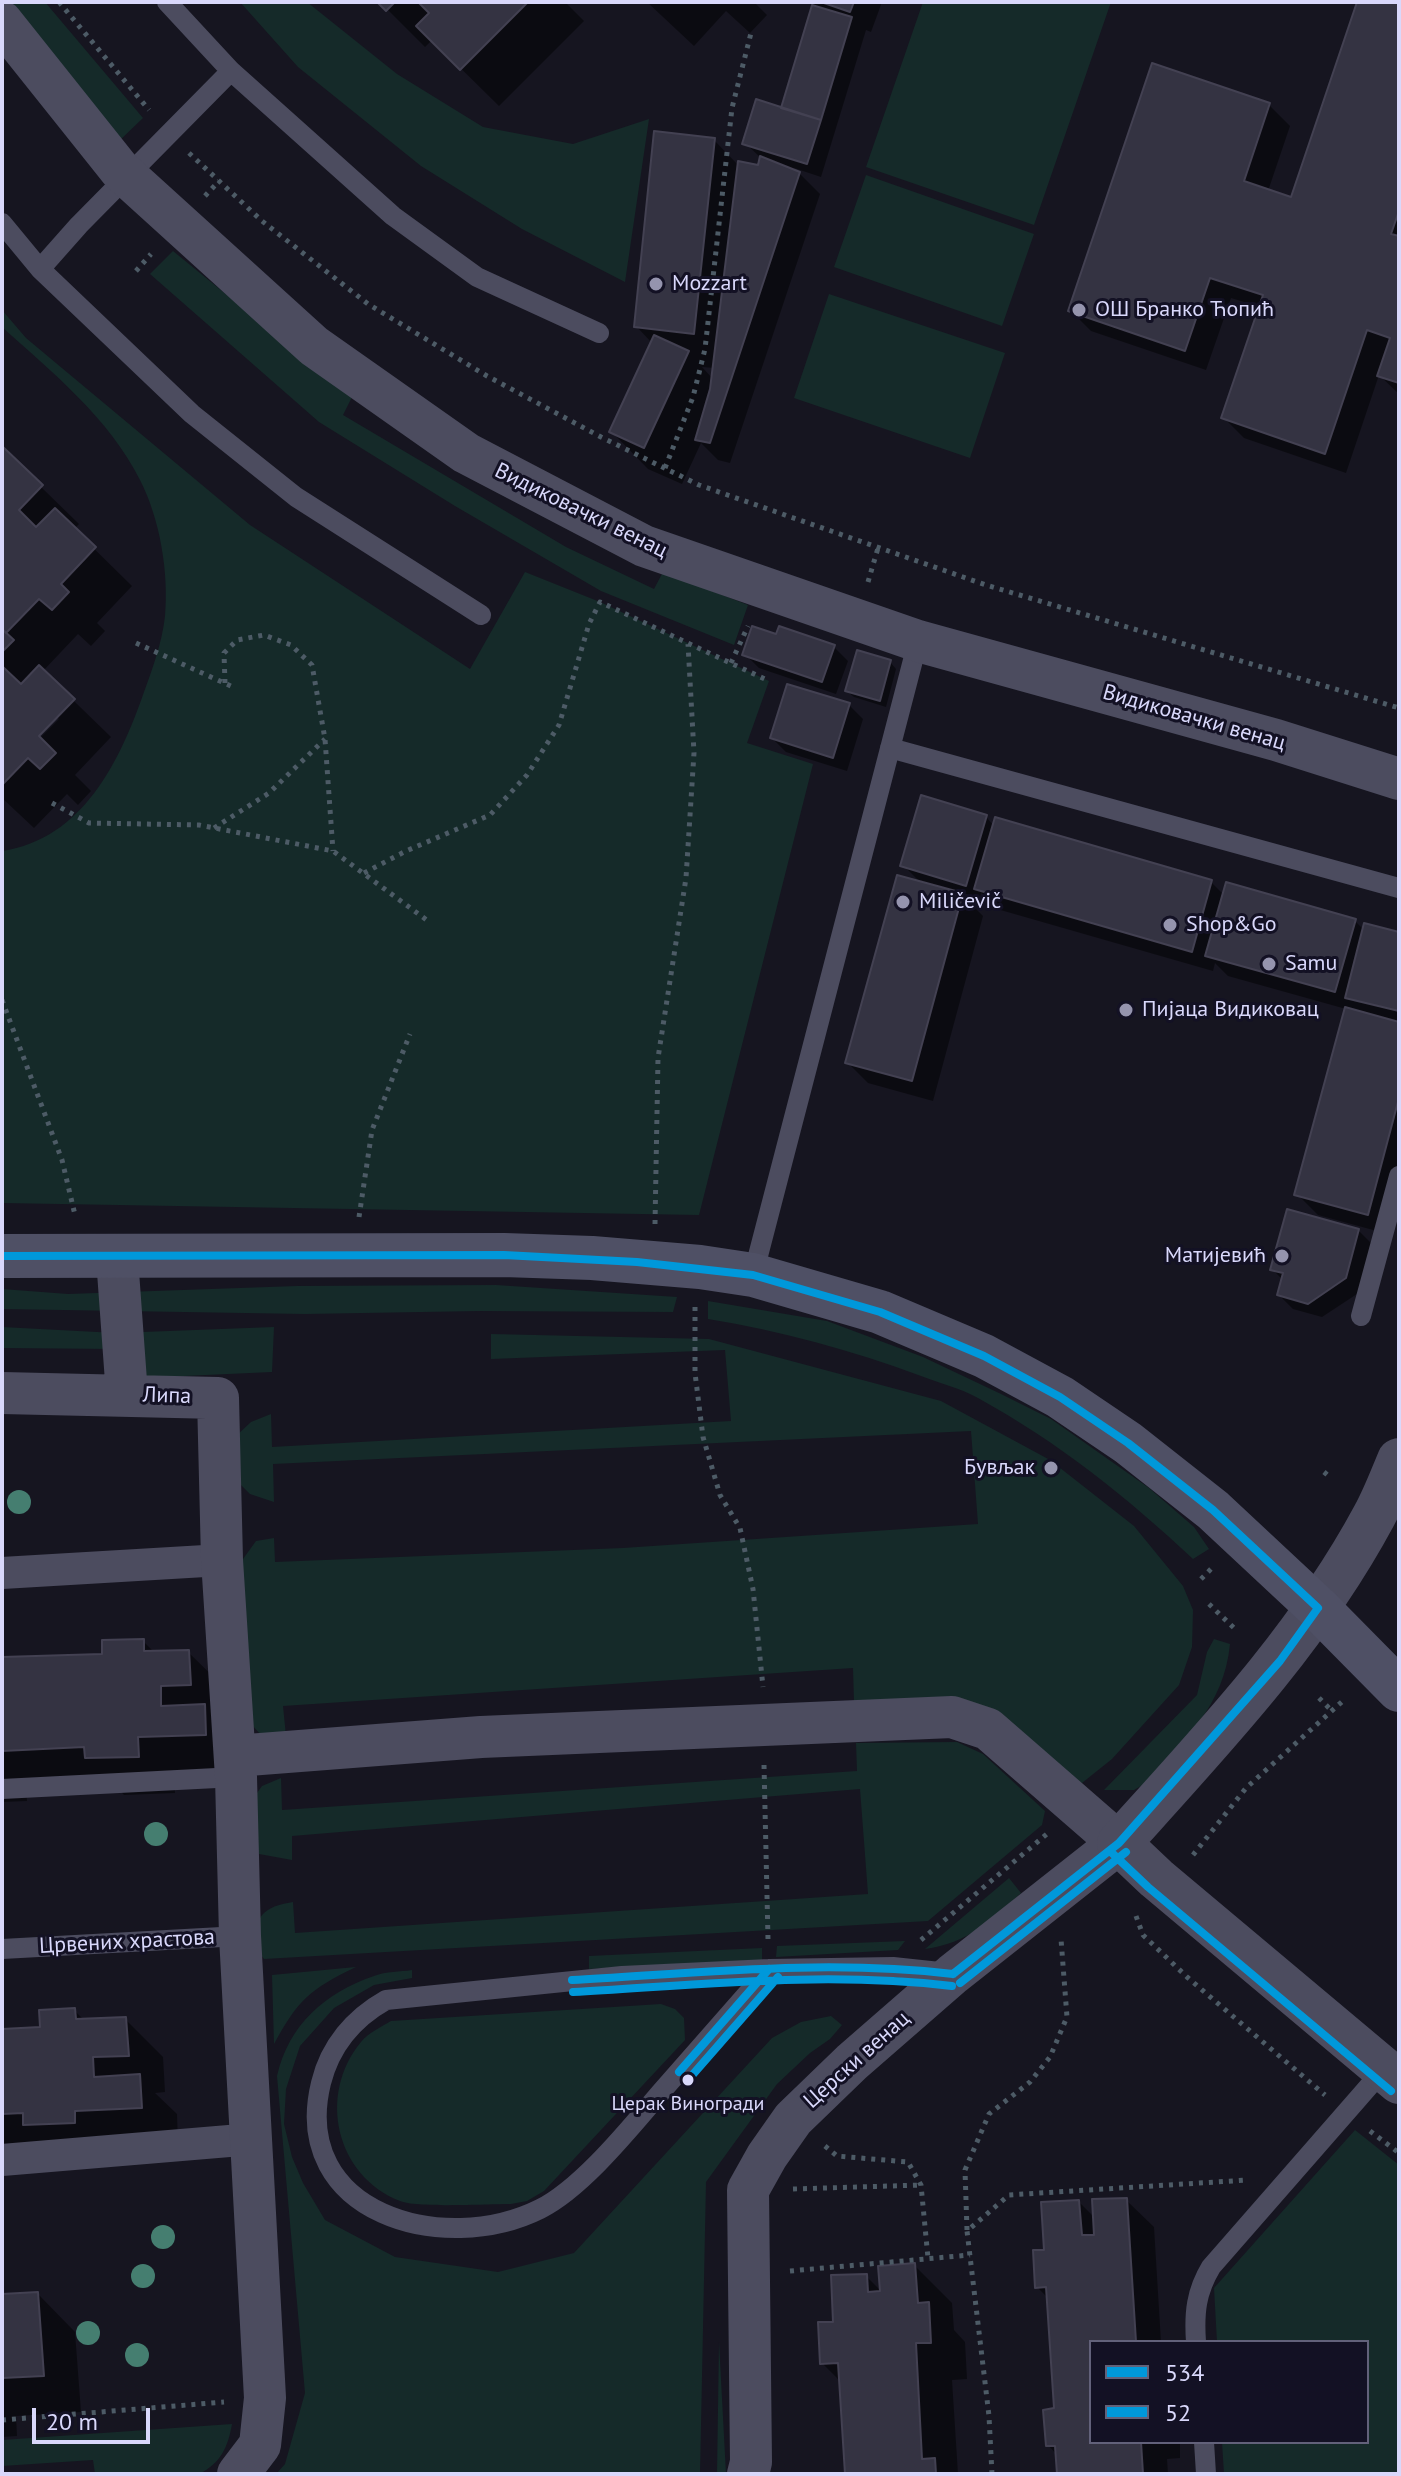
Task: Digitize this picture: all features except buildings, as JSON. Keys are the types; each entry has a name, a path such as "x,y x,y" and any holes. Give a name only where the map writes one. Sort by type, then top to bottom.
{"main road":[{"path":"2,1256 504,1255 654,1264 753,1275 880,1312 984,1356 1060,1397 1128,1443 1213,1510 1318,1608 1399,1690"}],"street":[{"name":"Видиковачки венац","path":"2,22 129,178 314,346 466,453 644,546 918,641 1276,740 1399,779"},
{"path":"101,1257 127,1395"},
{"name":"Липа","path":"2,1393 218,1398 222,1560 235,1767 240,1936"},
{"path":"1318,1608 1375,1515 1399,1460"},
{"path":"2,1573 222,1560"},
{"name":"Церски венац","path":"748,2190 793,2119 852,2062 953,1974 1119,1843 1280,1661 1318,1608"},
{"path":"235,1767 481,1737 952,1717 988,1729 998,1737 1156,1878 1392,2075"},
{"name":"Црвених храстова","path":"238,2474 260,2445 265,2398 240,1936"},
{"path":"2,2160 253,2139"},
{"path":"748,2190 751,2462 748,2474"}],"lane":[{"path":"167,2 231,71 393,216 477,277 599,333"},
{"path":"40,269 79,225 129,178 231,71"},
{"path":"2,223 40,269 192,414 296,497 481,615"},
{"path":"753,1275 918,641"},
{"path":"890,748 1399,888"},
{"path":"1361,1316 1399,1176"},
{"path":"2,1789 235,1767"},
{"name":"Црвених храстова","path":"2,1949 240,1936"},
{"path":"769,1969 617,2144 560,2196 530,2213 491,2226 413,2225 376,2210 361,2199 333,2174 324,2158 319,2141 317,2107 324,2072 331,2055 353,2024 368,2010 386,2000 610,1977 769,1969 893,1967 953,1974"},
{"path":"1196,2340 1194,2316 1201,2284 1211,2267 1346,2113 1392,2075"},
{"path":"1204,2444 1206,2474"}],"path":[{"path":"59,2 170,135 262,221 368,304 487,376 699,485 986,585 1399,708"},
{"path":"665,468 693,397 705,349 732,108 751,33"},
{"path":"136,271 153,251"},
{"path":"364,873 406,851 490,815 527,775 559,725 589,624 600,602 769,681"},
{"path":"225,683 224,653 237,640 264,635 291,645 312,665 325,739 333,851"},
{"path":"136,643 233,687"},
{"path":"654,1264 658,1058 686,878 694,753 688,644"},
{"path":"214,828 269,793 325,739"},
{"path":"52,803 89,823 199,825 333,851 428,921"},
{"path":"2,1000 101,1257"},
{"path":"353,1257 372,1130 410,1034"},
{"path":"696,1294 693,1321 695,1373 703,1437 720,1495 740,1528 753,1589 763,1677 769,1969"},
{"path":"1324,1472 1331,1478"},
{"path":"1201,1579 1218,1563"},
{"path":"1209,1604 1235,1629"},
{"path":"1319,1698 1332,1711"},
{"path":"1345,1699 1246,1788 1200,1843 1185,1867 1156,1878 1136,1907 1137,1922 1143,1935 1187,1977 1346,2113"},
{"path":"915,1945 1058,1825"},
{"path":"992,2474 989,2416 967,2231 965,2170 989,2114 1030,2082 1050,2057 1067,2017 1060,1934"},
{"path":"817,2139 837,2156 908,2162 921,2185 928,2258"},
{"path":"967,2231 1009,2195 1289,2177"},
{"path":"748,2190 921,2185"},
{"path":"749,2274 970,2255"},
{"path":"2,2420 265,2398"}],"green space":[{"path":"6,2 45,2 143,118 117,143"},
{"path":"240,2 307,2 397,74 483,127 573,144 649,119 625,282 522,229 421,166 298,67"},
{"path":"923,2 1111,2 1034,225 866,167"},
{"path":"866,175 1034,234 1002,326 834,267"},
{"path":"173,251 352,397 343,415 566,547 654,589 663,572 748,605 734,645 601,591 319,422 150,274"},
{"path":"829,294 1005,353 970,458 794,398"},
{"path":"2,310 26,338 250,525 470,669 525,572 600,602 769,681 747,743 813,764 699,1215 2,1203 2,851 30,844 55,831 76,814 110,769 134,718 154,664 164,626 166,599 158,529 147,495 127,457 96,416 2,327"},
{"path":"496,1285 677,1297 673,1312 305,1314 2,1309 2,1289 68,1294 297,1286"},
{"path":"708,1301 827,1321 923,1357 1001,1394 1051,1419 1149,1488 1194,1527 1209,1549 1193,1559 1091,1472 1036,1433 971,1394 842,1350 789,1335 708,1319"},
{"path":"2,1327 116,1333 274,1327 272,1372 118,1379 116,1349 2,1348"},
{"path":"491,1334 709,1339 941,1401 1050,1460 1134,1526 1183,1586 1193,1610 1192,1647 1179,1685 1112,1759 1082,1783 854,1702 853,1668 283,1706 286,1736 261,1735 251,1724 240,1571 243,1559 256,1541 274,1538 275,1562 623,1548 978,1524 971,1431 273,1464 274,1502 250,1494 239,1483 237,1435 251,1422 271,1414 272,1447 731,1421 725,1350 491,1359"},
{"path":"1214,1639 1230,1644 1220,1686 1200,1720 1146,1783 1134,1790 1104,1790 1197,1695 1207,1652"},
{"path":"957,1742 983,1754 1045,1811 1042,1825 928,1921 264,1959 253,1945 256,1926 263,1914 293,1902 295,1933 868,1894 860,1789 292,1836 292,1860 259,1854 250,1833 249,1804 262,1786 281,1778 282,1810 857,1771 856,1743"},
{"path":"1009,1878 1021,1893 999,1913 954,1942 925,1949"},
{"path":"905,1941 898,1950 776,1957 777,1946"},
{"path":"762,1948 762,1960 589,1969 589,1956"},
{"path":"356,1967 307,1997 290,2016 274,2044 272,1975"},
{"path":"412,1970 412,1978 374,1985 334,2008 300,2046 286,2089 284,2124 292,2157 325,2220 395,2257 498,2272 574,2253 772,2038 801,2022 831,2016 842,2025 777,2084 706,2182 700,2474 276,2474 285,2464 305,2393 277,2076 290,2041 325,2001 374,1976"},
{"path":"661,2004 675,2009 684,2018 685,2040 544,2191 527,2201 453,2205 400,2201 378,2189 361,2173 348,2154 340,2132 337,2109 347,2063 361,2042 391,2021"},
{"path":"1355,2130 1399,2165 1399,2474 1224,2474 1222,2444 1369,2444 1369,2340 1217,2340 1214,2288"},
{"path":"719,2342 726,2474 717,2474"},
{"path":"232,2424 222,2454 199,2474 95,2474 93,2460 2,2466 2,2440"}],"transit line":[{"name":"534","path":"2,1256 504,1255 637,1262 753,1275 880,1312 984,1356 1060,1397 1128,1443 1213,1510 1318,1608"},
{"name":"534","path":"953,1974 1119,1843 1280,1661 1318,1608"},
{"name":"52","path":"1111,1852 1148,1887 1391,2091"},
{"name":"52","path":"960,1983 1126,1852"},
{"name":"534","path":"572,1980 810,1967 953,1974"},
{"name":"534","path":"679,2072 769,1969"},
{"name":"52","path":"688,2080 778,1977"},
{"name":"52","path":"573,1992 810,1979 952,1986"}],"place":[{"name":"Mozzart","path":"656,284"},
{"name":"ОШ Бранко Ћопић","path":"1079,310"},
{"name":"Miličevič","path":"903,902"},
{"name":"Shop&Go","path":"1170,925"},
{"name":"Samu","path":"1269,964"},
{"name":"Пијаца Видиковац","path":"1126,1010"},
{"name":"Матијевић","path":"1282,1256"},
{"name":"Бувљак","path":"1051,1468"},
{"name":"Церак Виногради","path":"688,2080"}]}
